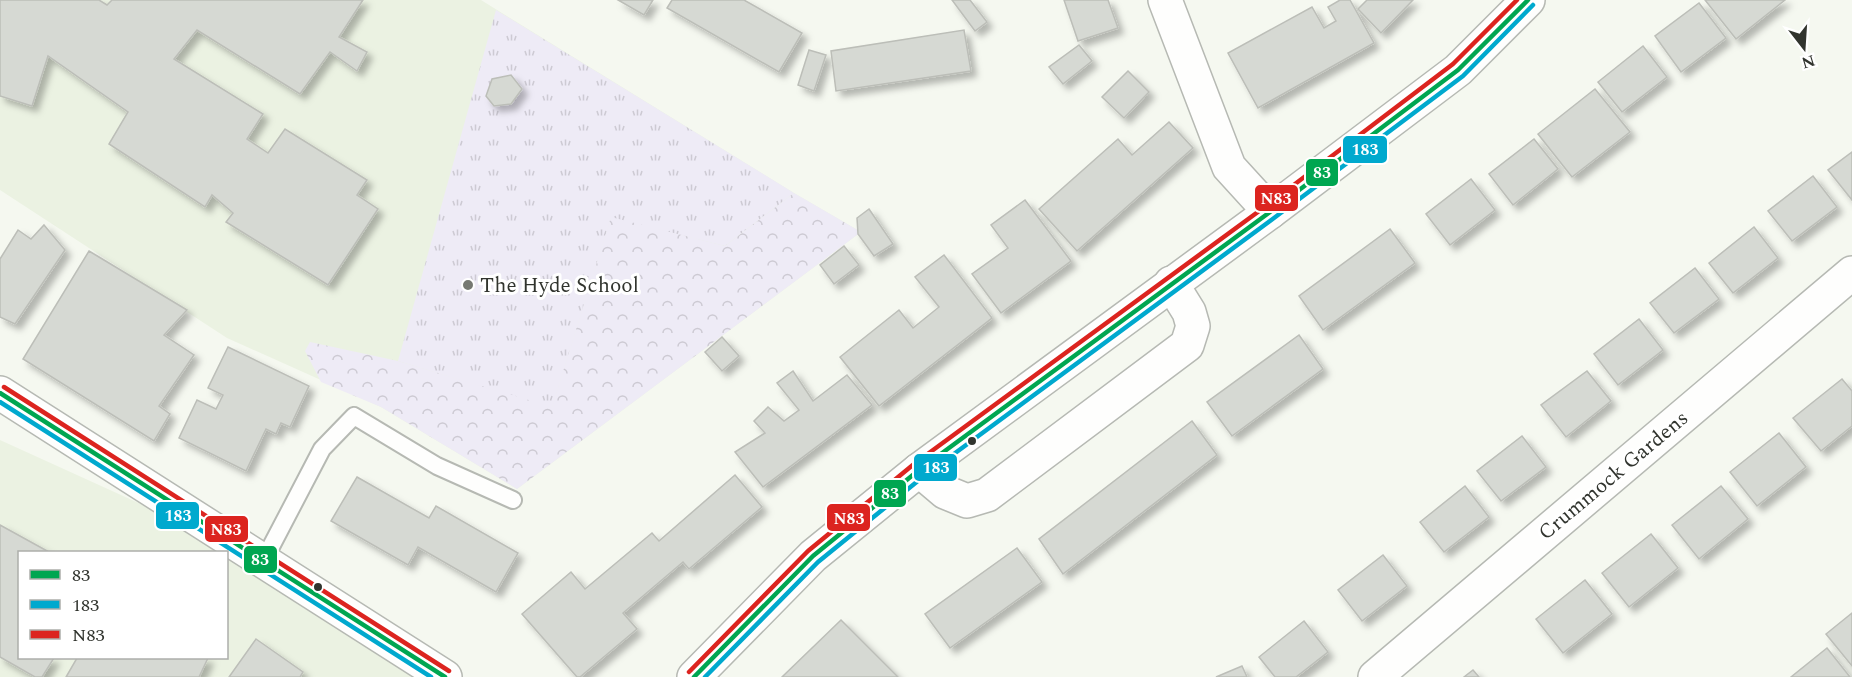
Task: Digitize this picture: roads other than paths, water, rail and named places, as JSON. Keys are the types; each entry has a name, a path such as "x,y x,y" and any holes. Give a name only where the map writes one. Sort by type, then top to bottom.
{"main road":[{"path":"1165,0 1229,166 1270,212"},
{"path":"694,677 813,556 919,470 1270,212 1458,70 1528,0"},
{"name":"Crummock Gardens","path":"1375,677 1852,273"},
{"path":"919,470 945,492 967,501 987,495 1187,345 1193,326 1189,312 1171,284"},
{"path":"0,393 445,677"}],"lane":[{"path":"264,560 322,449 354,416 438,466 513,500"}],"place":[{"name":"The Hyde School","path":"468,285"}]}
